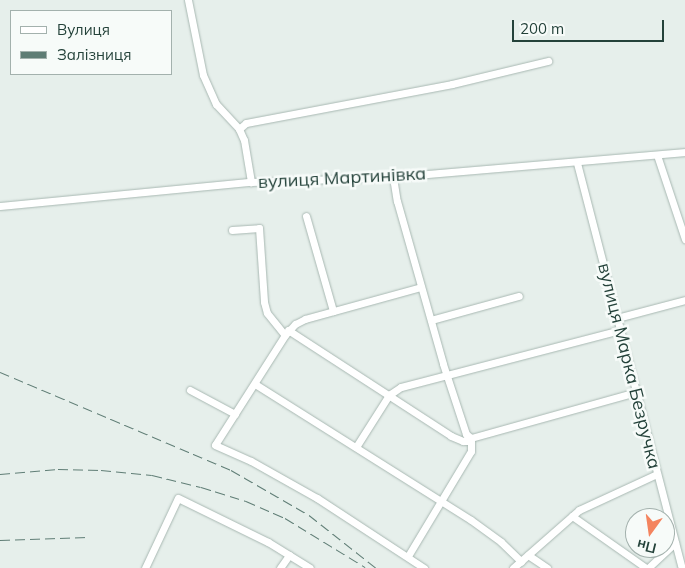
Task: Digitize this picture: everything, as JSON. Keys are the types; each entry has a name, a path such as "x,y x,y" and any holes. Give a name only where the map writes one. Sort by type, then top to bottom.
{"street":[{"path":"188,0 203,75 216,104 239,129 244,140 251,182"},
{"path":"239,129 246,123 452,84 548,61"},
{"name":"вулиця Мартинівка","path":"0,206 251,182 393,177 577,163 685,152"},
{"path":"657,155 685,239"},
{"name":"вулиця Марка Безручка","path":"577,163 666,508"},
{"path":"393,177 397,200 446,376 466,434 471,440 471,450 408,556"},
{"path":"306,216 333,311"},
{"path":"232,230 259,228 264,302 267,313 286,332 390,395 450,436 463,441 471,440 636,392"},
{"path":"422,287 305,319 286,332 255,384 214,444 251,461 317,498 424,568"},
{"path":"431,320 519,296"},
{"path":"616,318 685,300"},
{"path":"356,447 390,395 401,387 620,330"},
{"path":"255,384 441,501 501,542 521,561"},
{"path":"190,390 235,414"},
{"path":"514,568 579,510 657,474"},
{"path":"145,568 178,498 268,542 310,568"},
{"path":"572,516 647,568 658,558"},
{"name":"вулиця Марка Безручка","path":"675,543 682,568"},
{"path":"280,568 289,555"},
{"path":"528,555 547,568"}],"railway":[{"path":"0,372 231,470 309,515 376,568"},
{"path":"0,474 58,469 101,470 152,475 201,487 246,501 285,518 365,567"},
{"path":"0,540 88,537"}]}
